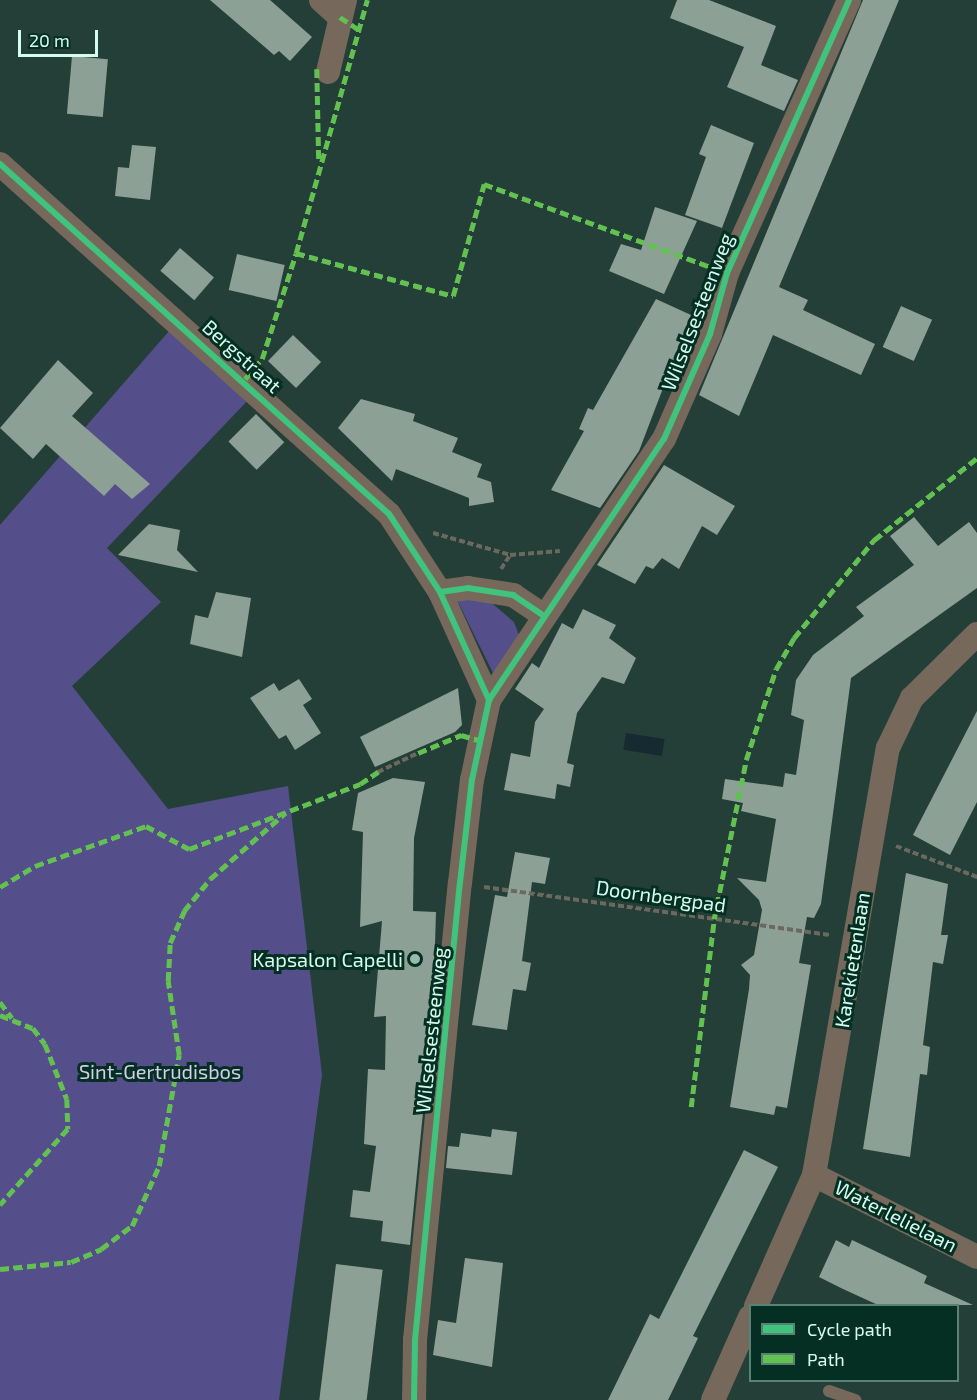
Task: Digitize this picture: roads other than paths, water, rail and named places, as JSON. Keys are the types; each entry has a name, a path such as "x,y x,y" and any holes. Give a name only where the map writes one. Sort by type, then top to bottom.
{"street":[{"path":"321,0 342,8 328,72"},
{"name":"Wilselsesteenweg","path":"414,1400 415,1340 460,883 472,780 489,700 527,648 542,614 581,562 664,439 710,334 727,273 849,0"},
{"name":"Bergstraat","path":"0,164 366,491 410,539 440,592"},
{"path":"489,700 440,592 489,590 513,595 542,614"},
{"name":"Karekietenlaan","path":"756,1304 814,1175 857,939 871,836 896,728 912,698 977,634"},
{"name":"Waterlelielaan","path":"814,1175 977,1257"},
{"path":"713,1400 749,1319"}],"lane":[{"path":"830,1391 855,1400"}],"water":[{"path":"626,733 665,739 662,756 623,750"}],"place":[{"name":"Kapsalon Capelli","path":"415,959"}],"park label":[{"name":"Sint-Gertrudisbos","path":"160,1071"}]}
